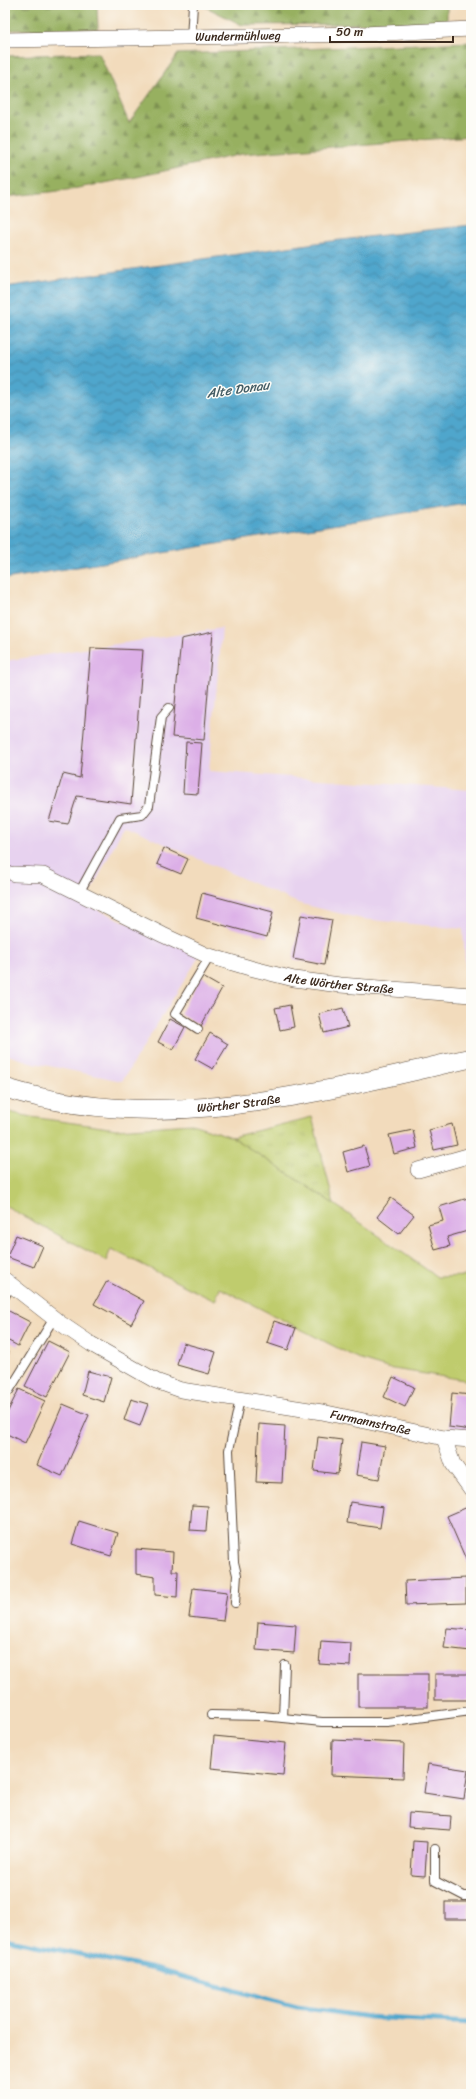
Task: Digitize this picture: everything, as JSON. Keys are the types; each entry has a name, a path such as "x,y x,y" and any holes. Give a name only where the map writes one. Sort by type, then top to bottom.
{"street":[{"name":"Wundermühlweg","path":"5,40 363,34 471,29"},
{"name":"Alte Wörther Straße","path":"14,874 43,875 163,935 210,956 294,979 340,985 471,996"},
{"name":"Wörther Straße","path":"5,1088 62,1102 99,1107 140,1110 188,1110 272,1101 471,1058"},
{"path":"418,1170 471,1155"},
{"name":"Furmannstraße","path":"7,1287 91,1344 156,1381 181,1390 322,1412 444,1438 471,1440"},
{"path":"444,1438 454,1464 471,1489"}],"lane":[{"path":"191,38 193,5"},
{"path":"79,893 120,818 142,815 149,806 161,717 169,708"},
{"path":"198,1029 175,1014 210,956"},
{"path":"5,1389 9,1391 54,1318"},
{"path":"235,1603 237,1575 234,1562 229,1450 240,1399"},
{"path":"282,1718 285,1665"},
{"path":"211,1715 282,1718 322,1722 387,1722 471,1711"},
{"path":"435,1849 436,1881 464,1896 471,1896"}],"shaded area":[{"path":"222,628 209,771 471,790 471,979 466,979 463,929 362,919 298,903 124,826 85,904 200,955 122,1081 30,1062 5,1054 5,661"}],"green space":[{"path":"5,5 97,5 98,29 5,30"},
{"path":"202,5 447,5 447,23 242,25"},
{"path":"471,42 471,136 242,154 137,177 67,190 5,197 5,56 99,53 129,123 178,54"},
{"path":"5,1111 31,1117 116,1129 192,1124 232,1137 334,1204 437,1277 471,1276 471,1381 387,1368 361,1360 220,1288 215,1301 111,1249 106,1261 16,1212 5,1205"},
{"path":"312,1117 334,1204 232,1137"}],"water":[{"name":"Alte Donau","path":"471,225 471,502 5,579 5,287 323,242"}],"building":[{"path":"213,632 204,740 172,737 181,639"},
{"path":"91,648 143,650 131,804 77,796 68,824 49,821 63,774 80,778"},
{"path":"186,742 202,743 198,794 183,793"},
{"path":"164,848 188,859 181,874 157,864"},
{"path":"202,893 273,912 267,937 196,918"},
{"path":"301,915 332,920 324,965 293,959"},
{"path":"201,976 222,988 201,1026 180,1014"},
{"path":"290,1005 294,1027 280,1030 275,1008"},
{"path":"343,1008 348,1027 324,1033 319,1014"},
{"path":"170,1019 185,1027 173,1050 158,1042"},
{"path":"210,1033 228,1044 213,1069 195,1059"},
{"path":"452,1124 457,1145 434,1150 429,1130"},
{"path":"413,1130 417,1148 394,1154 389,1135"},
{"path":"364,1146 370,1166 348,1172 343,1152"},
{"path":"471,1197 471,1230 447,1237 450,1246 435,1250 428,1225 443,1221 439,1207"},
{"path":"391,1198 414,1215 399,1234 377,1217"},
{"path":"16,1235 43,1246 34,1267 7,1257"},
{"path":"107,1281 144,1301 131,1324 94,1304"},
{"path":"5,1309 30,1322 18,1346 5,1339"},
{"path":"274,1321 296,1328 288,1350 267,1343"},
{"path":"48,1341 70,1352 47,1397 25,1386"},
{"path":"183,1343 216,1352 209,1374 177,1365"},
{"path":"5,1352 9,1353 5,1362"},
{"path":"88,1371 111,1377 104,1402 82,1395"},
{"path":"393,1377 414,1387 405,1407 384,1397"},
{"path":"19,1389 45,1401 25,1443 5,1433 5,1417"},
{"path":"452,1393 471,1395 471,1430 449,1427"},
{"path":"131,1399 148,1404 140,1426 124,1420"},
{"path":"63,1404 89,1415 62,1476 37,1465"},
{"path":"259,1424 285,1426 282,1483 256,1482"},
{"path":"318,1437 342,1440 338,1474 314,1471"},
{"path":"361,1442 385,1446 379,1479 356,1475"},
{"path":"350,1502 383,1507 380,1528 347,1523"},
{"path":"192,1505 208,1506 206,1531 190,1530"},
{"path":"470,1506 471,1563 468,1564 447,1516"},
{"path":"79,1521 118,1533 111,1556 72,1544"},
{"path":"136,1549 173,1552 172,1571 178,1571 177,1597 155,1595 155,1577 136,1574"},
{"path":"466,1578 466,1603 406,1605 405,1581"},
{"path":"193,1588 227,1592 223,1621 189,1617"},
{"path":"258,1622 296,1625 294,1653 256,1650"},
{"path":"447,1628 471,1630 471,1651 444,1648"},
{"path":"321,1641 351,1643 350,1666 319,1664"},
{"path":"358,1674 428,1674 428,1707 358,1707"},
{"path":"435,1674 471,1674 471,1700 435,1700"},
{"path":"214,1736 286,1743 283,1775 211,1768"},
{"path":"332,1740 404,1743 403,1778 331,1775"},
{"path":"428,1764 468,1770 464,1799 424,1793"},
{"path":"409,1813 451,1816 450,1830 408,1827"},
{"path":"413,1841 427,1842 425,1876 411,1875"},
{"path":"445,1902 469,1902 469,1919 445,1919"}],"waterway":[{"path":"5,1939 154,1969 297,2007 369,2017 471,2023"}]}
